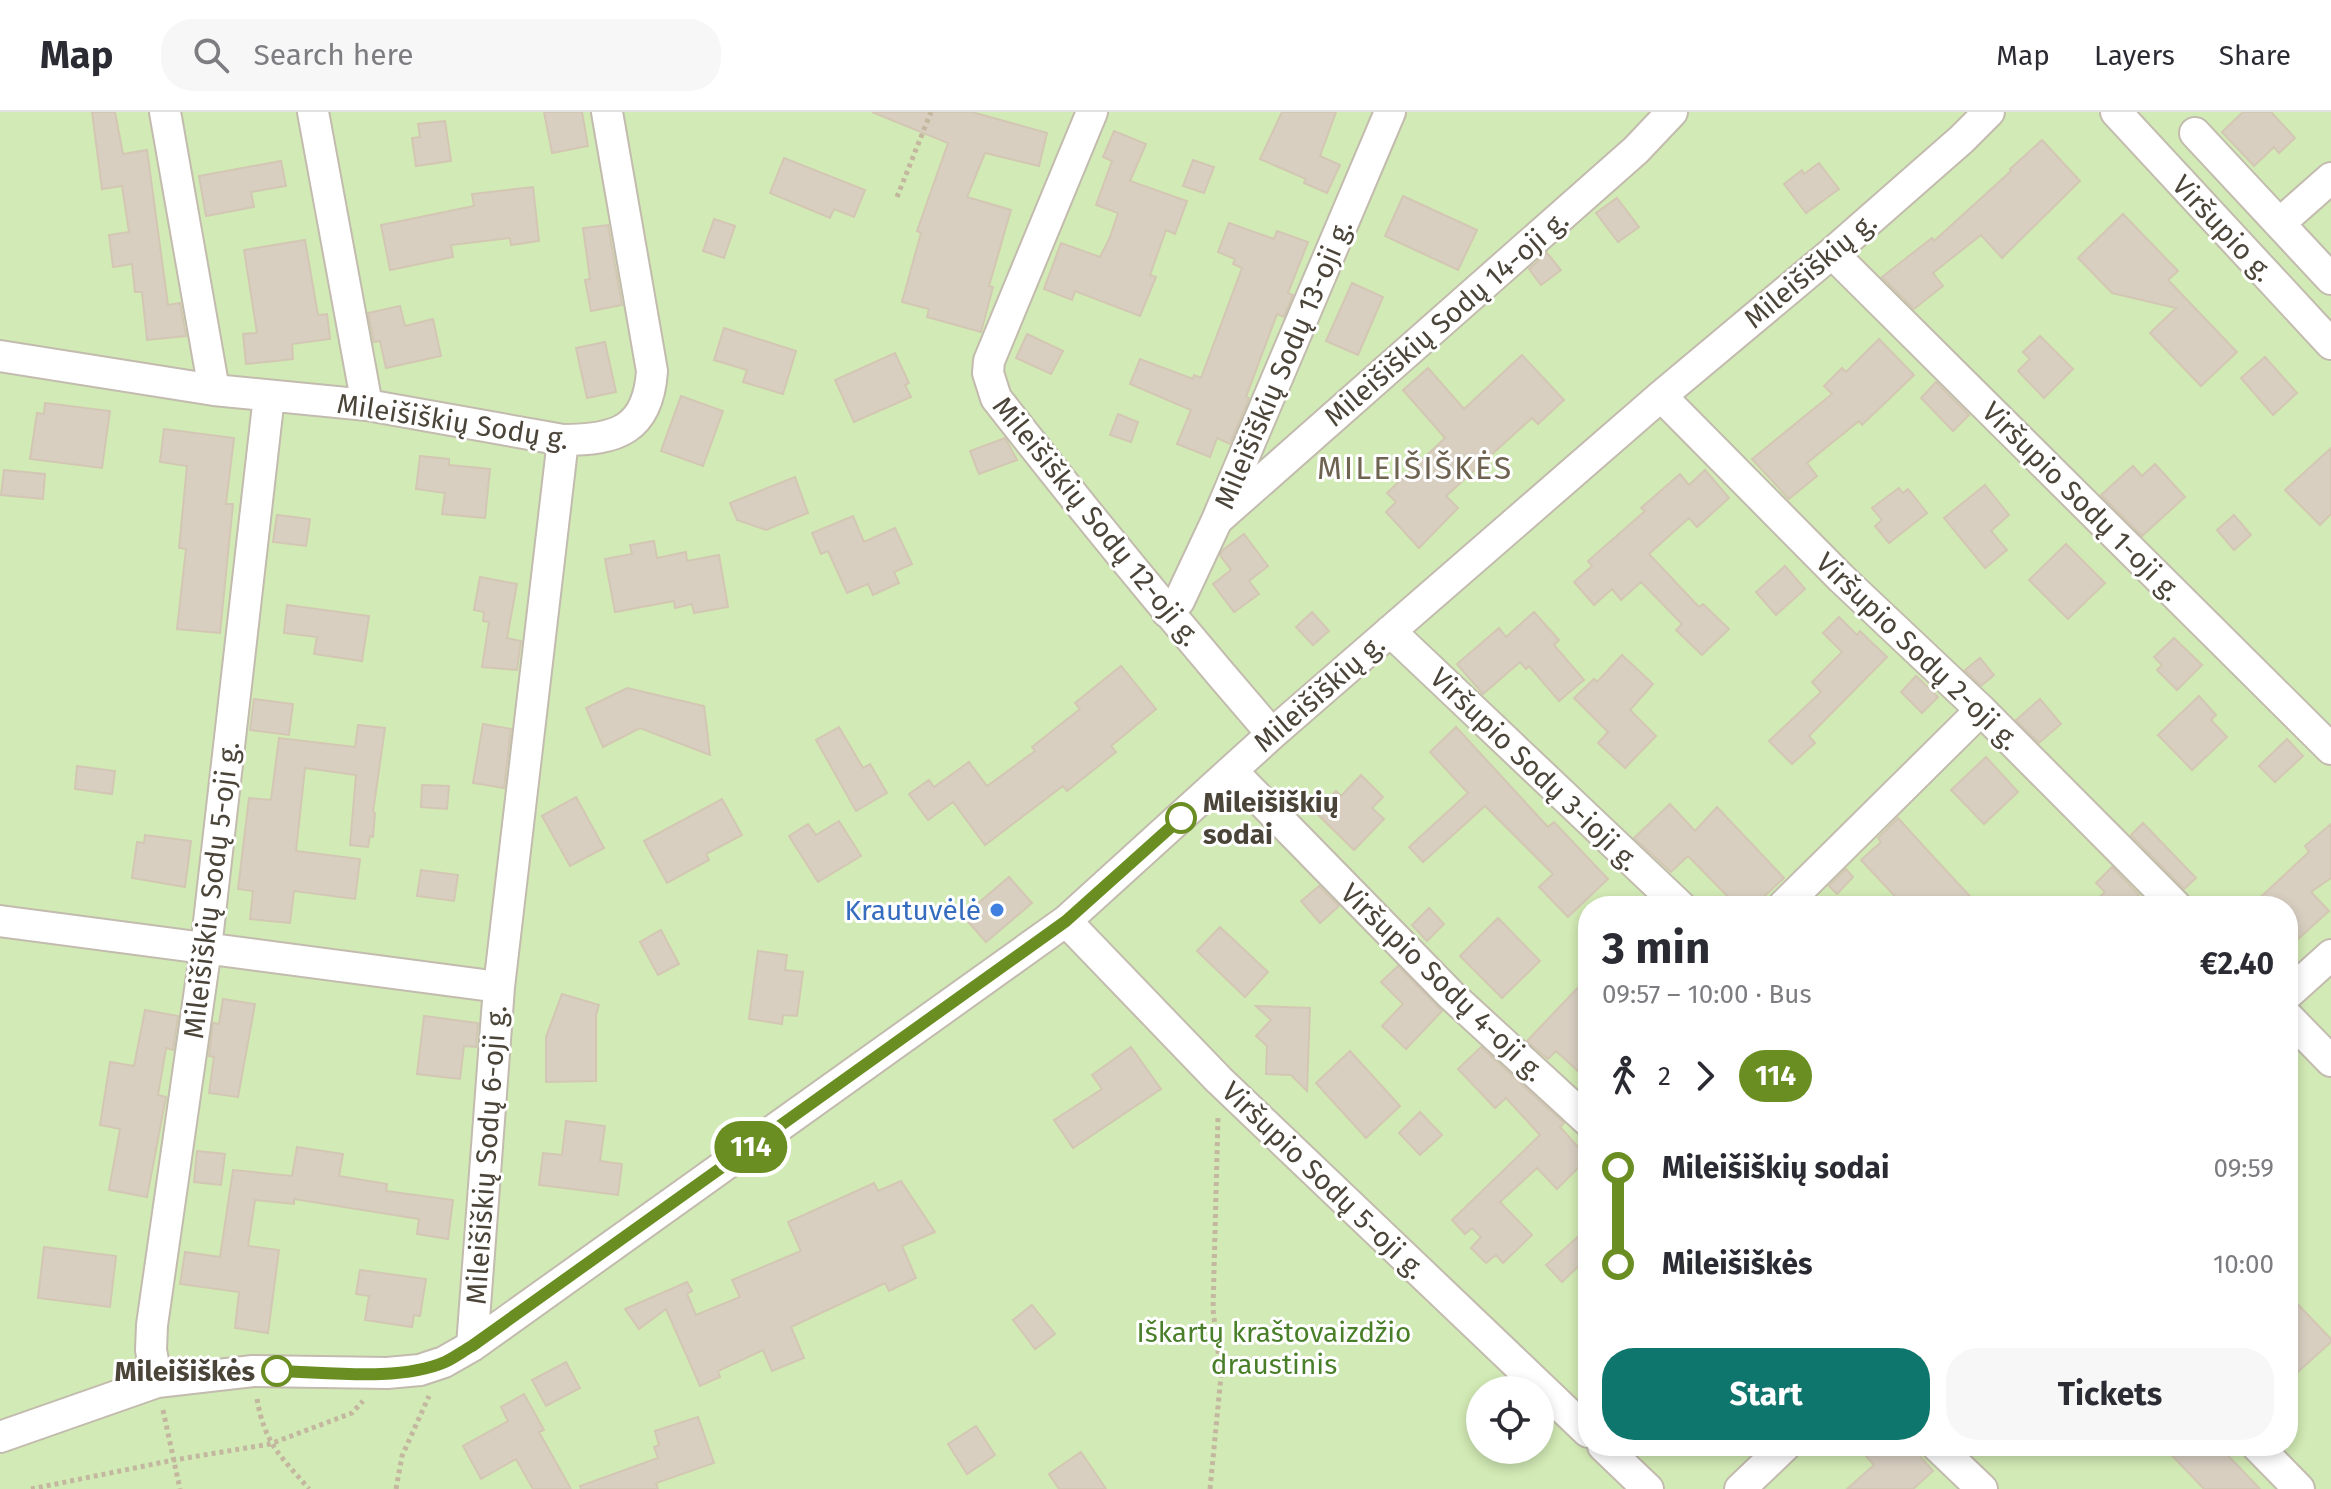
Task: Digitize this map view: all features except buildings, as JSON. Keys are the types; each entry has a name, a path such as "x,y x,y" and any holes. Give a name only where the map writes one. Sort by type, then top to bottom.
{"street":[{"path":"165,112 214,390"},
{"path":"313,112 367,405"},
{"name":"Mileišiškių Sodų g.","path":"0,356 214,390 367,405 563,440 592,440 617,435 633,423 645,408 651,390 652,371 607,112"},
{"name":"Mileišiškių Sodų 12-oji g.","path":"1092,112 989,361 988,373 996,398 1167,612 1272,734"},
{"name":"Mileišiškių Sodų 13-oji g.","path":"1167,612 1179,601 1217,520 1390,112"},
{"name":"Mileišiškių Sodų 14-oji g.","path":"1217,520 1636,150 1672,112"},
{"name":"Mileišiškių g.","path":"0,1437 157,1382 253,1371 387,1373 420,1370 444,1362 472,1346 1066,921 1272,734 1661,396 1832,253 1989,112"},
{"name":"Viršupio g.","path":"2116,112 2331,344"},
{"path":"2195,133 2331,279"},
{"path":"2280,223 2331,178"},
{"name":"Viršupio Sodų 1-oji g.","path":"1832,253 2331,749"},
{"name":"Mileišiškių Sodų 5-oji g.","path":"157,1382 151,1350 152,1325 206,948 269,396"},
{"name":"Viršupio Sodų 2-oji g.","path":"1661,396 1841,578 1981,710 2166,896"},
{"path":"499,987 563,440"},
{"name":"Viršupio Sodų 3-ioji g.","path":"1390,631 1669,896"},
{"path":"1793,896 1981,710"},
{"name":"Viršupio Sodų 4-oji g.","path":"1232,771 1451,995 1578,1112"},
{"name":"Mileišiškių Sodų 6-oji g.","path":"0,921 499,987 472,1346"},
{"name":"Viršupio Sodų 5-oji g.","path":"1066,921 1219,1080 1578,1422"},
{"path":"2298,985 2331,955"},
{"path":"2298,1027 2331,1061"},
{"path":"1613,1456 1648,1489"},
{"path":"1740,1489 1775,1456"},
{"path":"1947,1456 1982,1489"},
{"path":"2267,1456 2299,1489"}],"path":[{"path":"897,197 931,112"},
{"path":"1210,1489 1221,1376 1213,1309 1219,1080"},
{"path":"396,1489 402,1456 444,1362"},
{"path":"253,1371 260,1419 270,1444 309,1489"},
{"path":"31,1489 270,1444 352,1413 387,1373"},
{"path":"157,1382 180,1489"}],"green space":[{"name":"Iškartų kraštovaizdžio draustinis","path":"0,112 2331,112 2331,1489 0,1489"}],"bus line":[{"name":"114","path":"277,1371 387,1373 420,1370 444,1362 472,1346 1066,921 1181,818"}],"place":[{"name":"Mileišiškių sodai","path":"1181,818"},
{"name":"Krautuvėlė","path":"997,910"},
{"name":"Mileišiškės","path":"277,1371"}],"district":[{"name":"MILEIŠIŠKĖS","path":"1415,468"}]}
